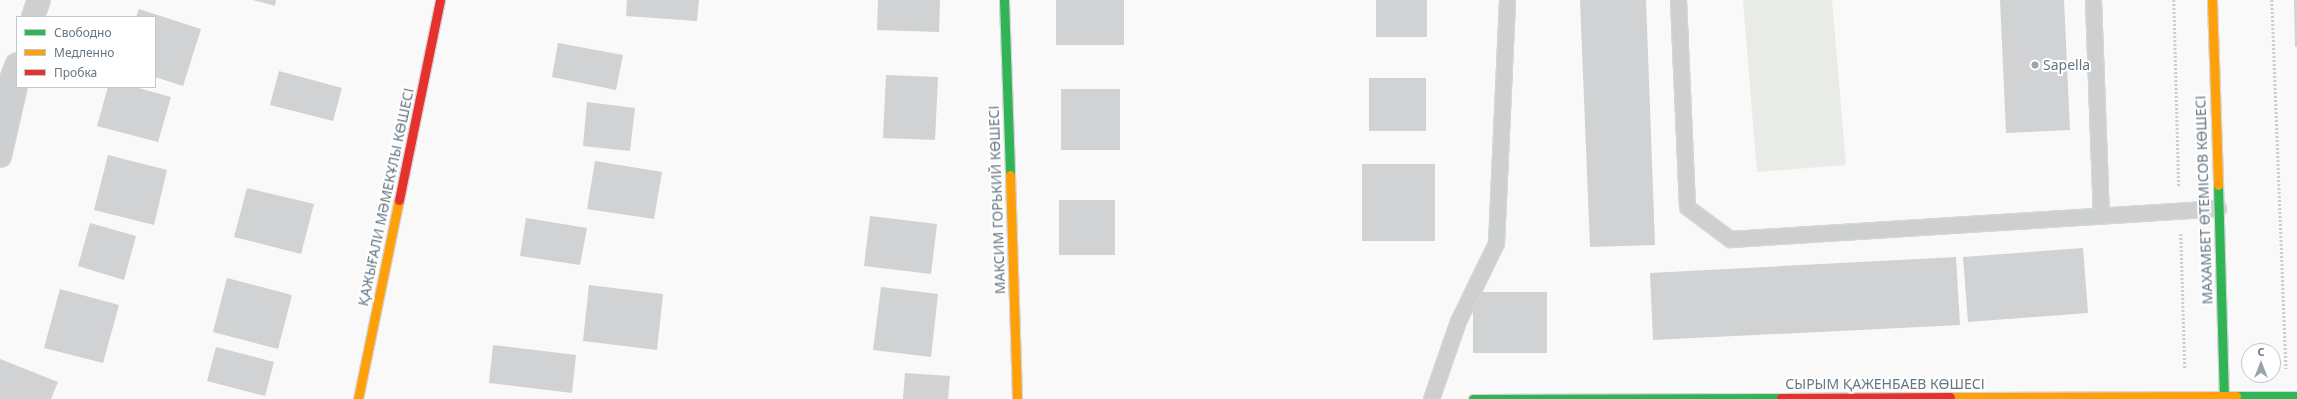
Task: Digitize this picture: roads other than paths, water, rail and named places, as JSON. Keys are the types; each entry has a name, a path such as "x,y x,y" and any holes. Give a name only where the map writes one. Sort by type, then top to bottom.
{"street":[{"path":"33,16 39,0"},
{"name":"ҚАЖЫҒАЛИ МӘМЕКҰЛЫ КӨШЕСІ","path":"358,399 440,0"},
{"name":"МАКСИМ ГОРЬКИЙ КӨШЕСІ","path":"1004,0 1017,399"},
{"name":"МАХАМБЕТ ӨТЕМІСОВ КӨШЕСІ","path":"2212,0 2224,398"},
{"path":"0,107 16,67"},
{"path":"0,156 16,85"},
{"name":"СЫРЫМ ҚАЖЕНБАЕВ КӨШЕСІ","path":"1473,399 2224,398 2297,396"}],"lane":[{"path":"1431,399 1458,321 1496,242 1507,0"},
{"path":"1678,0 1687,207 1730,239 2218,208"},
{"path":"2093,0 2101,216"}],"place":[{"name":"Sapella","path":"2035,65"}]}
